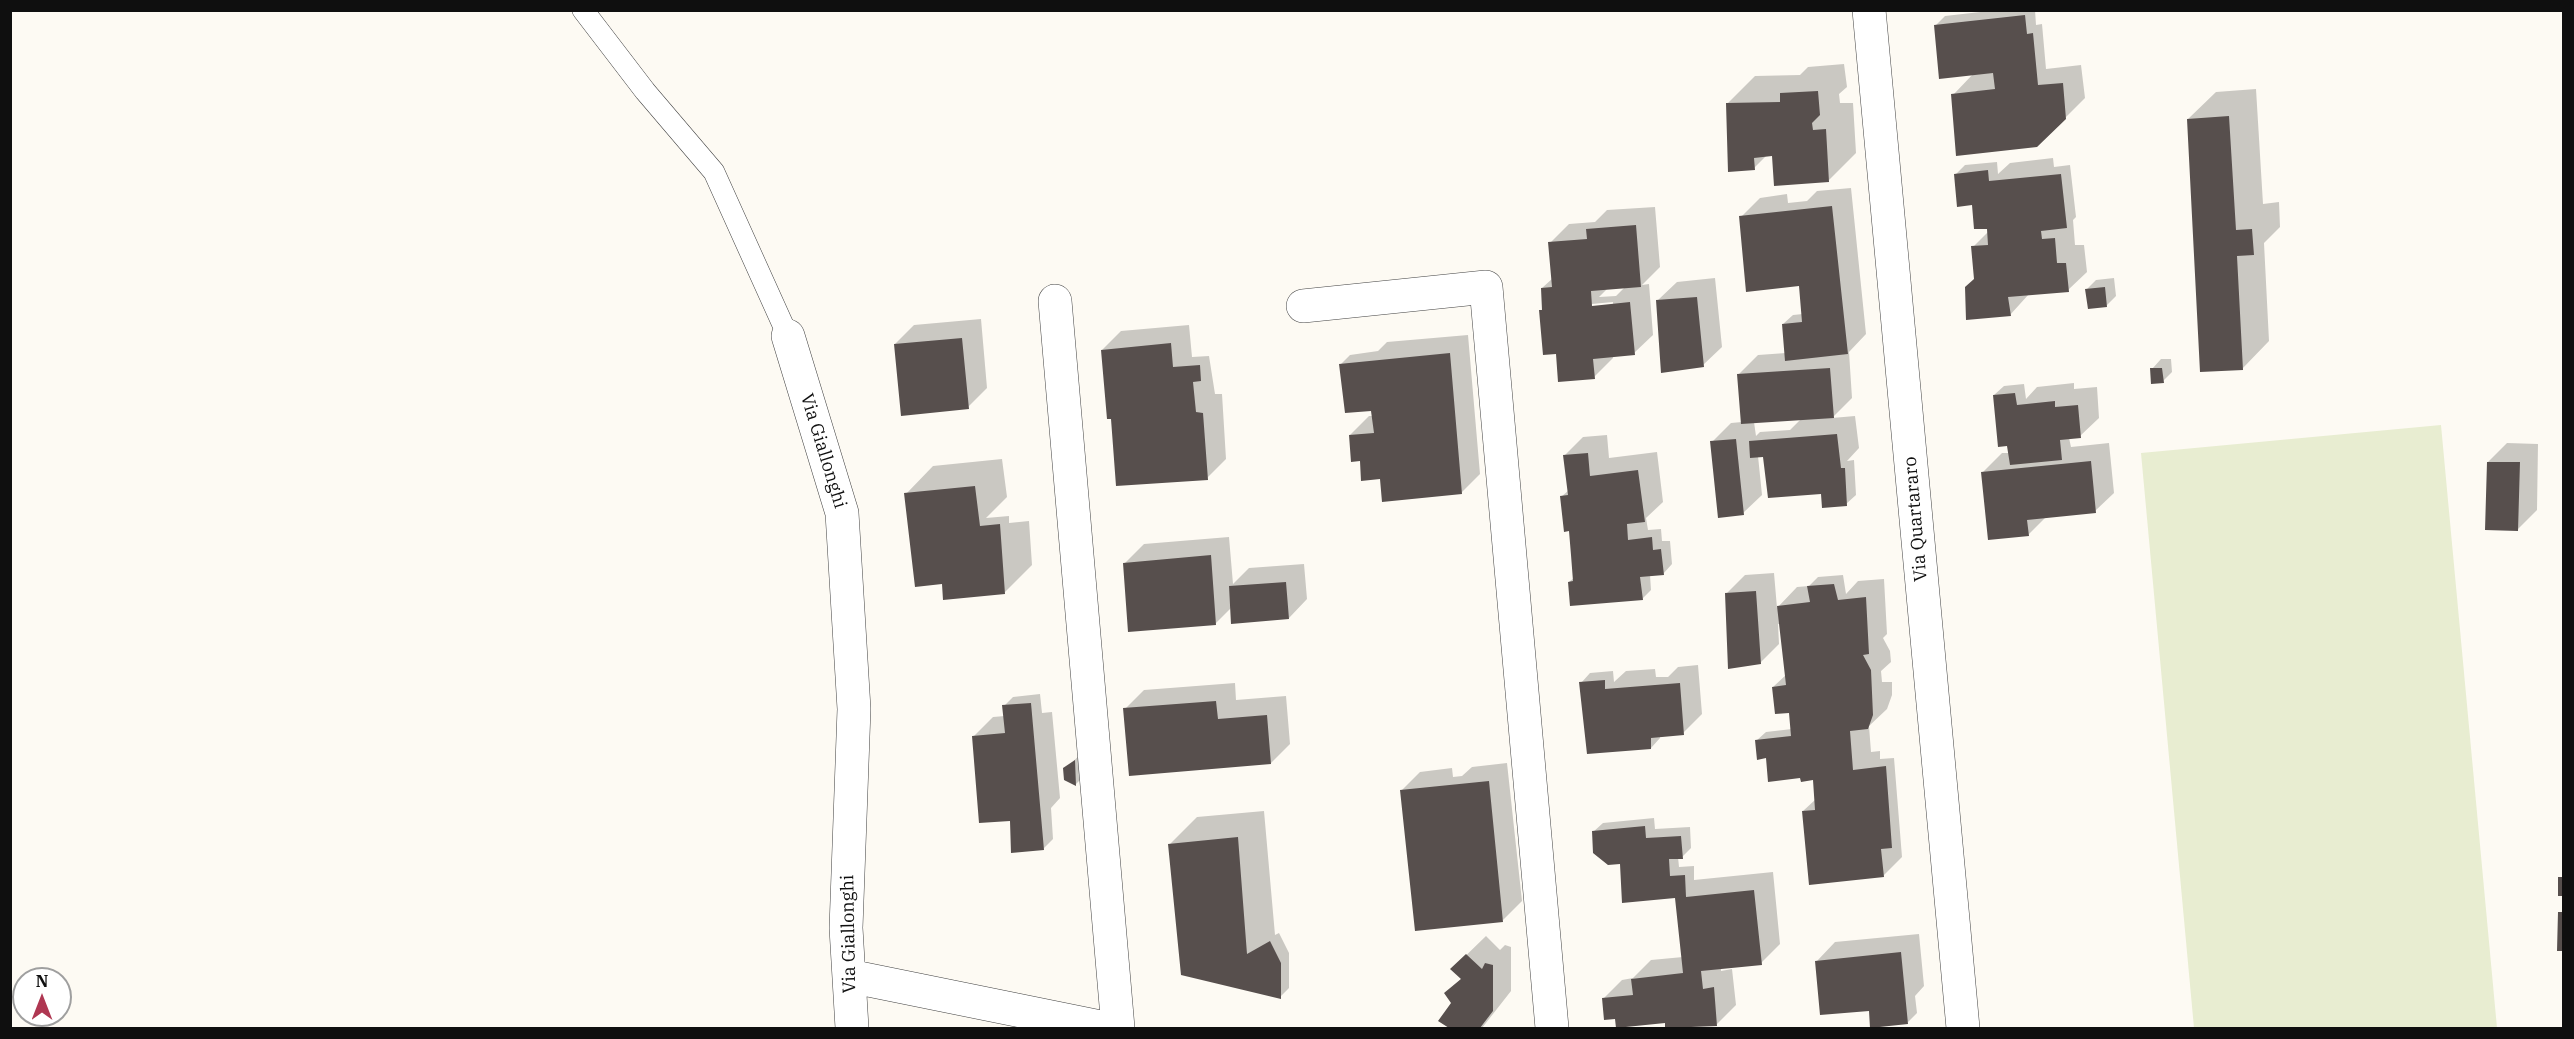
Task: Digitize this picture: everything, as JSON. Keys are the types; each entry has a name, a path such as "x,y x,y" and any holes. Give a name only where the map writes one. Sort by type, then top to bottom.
{"street":[{"name":"Via Quartararo","path":"1869,10 1963,1029"},
{"path":"1304,306 1486,287 1552,1029"},
{"path":"1055,301 1118,1029"},
{"name":"Via Giallonghi","path":"788,336 842,513 854,709 846,928 852,1029"},
{"path":"849,976 1105,1029"}],"lane":[{"name":"Via Giallonghi","path":"583,10 645,91 714,172 788,336"}],"green space":[{"path":"2441,425 2497,1028 2194,1028 2141,453"}],"building":[{"path":"2025,15 2027,34 2033,33 2038,85 2063,83 2066,119 2037,147 1956,156 1951,94 1995,89 1993,73 1939,79 1934,25"},
{"path":"1818,91 1820,115 1812,123 1813,130 1826,129 1829,182 1774,186 1772,156 1754,158 1755,170 1728,172 1726,103 1780,102 1780,93"},
{"path":"2229,116 2236,230 2252,229 2254,255 2237,256 2243,370 2200,372 2187,119"},
{"path":"1988,170 1989,181 2061,174 2067,228 2041,231 2042,239 2055,238 2057,263 2066,263 2069,292 2008,297 2011,316 1966,320 1965,287 1974,279 1971,246 1988,245 1987,229 1974,229 1972,205 1957,207 1954,174"},
{"path":"1832,206 1848,354 1785,361 1782,324 1802,322 1799,286 1746,292 1739,216"},
{"path":"1636,225 1641,287 1591,291 1592,306 1630,302 1635,355 1593,359 1595,379 1558,382 1556,354 1543,355 1539,310 1542,310 1541,288 1552,287 1548,242 1587,239 1586,229"},
{"path":"2105,287 2107,307 2088,309 2085,289"},
{"path":"1697,297 1704,367 1661,373 1656,300"},
{"path":"962,338 969,409 901,416 894,344"},
{"path":"1171,343 1173,367 1200,365 1201,381 1193,382 1196,412 1203,413 1208,480 1116,486 1111,419 1107,419 1101,350"},
{"path":"1450,353 1462,494 1382,502 1380,479 1361,481 1360,461 1351,462 1349,435 1374,433 1371,411 1345,413 1339,364"},
{"path":"1830,368 1834,418 1741,424 1737,374"},
{"path":"2150,368 2162,368 2164,383 2151,384"},
{"path":"2015,393 2017,405 2055,401 2055,407 2078,405 2081,438 2060,440 2062,460 2010,465 2007,446 1998,447 1993,395"},
{"path":"1837,434 1841,468 1845,468 1847,506 1822,508 1821,494 1768,498 1763,457 1750,458 1749,441"},
{"path":"1736,439 1744,515 1718,518 1710,441"},
{"path":"1588,453 1590,476 1638,470 1645,522 1627,524 1628,540 1652,537 1653,550 1661,549 1664,575 1640,577 1643,600 1570,606 1568,582 1573,581 1569,531 1564,532 1560,496 1568,495 1563,455"},
{"path":"2091,461 2096,513 2027,520 2029,536 1988,540 1981,472"},
{"path":"2487,462 2520,462 2518,531 2485,530"},
{"path":"975,486 980,526 1000,524 1005,594 943,600 942,584 915,587 904,493"},
{"path":"1211,555 1216,625 1128,632 1123,563"},
{"path":"1286,582 1289,619 1231,624 1229,586"},
{"path":"1834,584 1838,600 1866,597 1869,654 1863,655 1871,670 1873,715 1868,729 1850,731 1853,770 1886,766 1892,848 1881,849 1884,877 1809,885 1802,811 1815,810 1813,780 1801,782 1800,778 1768,782 1766,758 1757,760 1755,740 1791,736 1789,713 1775,714 1772,687 1786,685 1777,606 1810,602 1807,586"},
{"path":"1756,591 1761,664 1728,669 1725,593"},
{"path":"1605,680 1605,689 1680,683 1684,735 1651,738 1651,749 1587,754 1579,682"},
{"path":"1216,701 1218,719 1267,715 1271,764 1129,776 1123,708"},
{"path":"1031,703 1044,850 1011,853 1010,821 979,823 972,736 1005,733 1002,705"},
{"path":"1075,760 1076,786 1064,780 1063,768"},
{"path":"1489,781 1503,922 1415,931 1400,790"},
{"path":"1645,826 1646,838 1681,836 1683,859 1669,859 1670,876 1685,875 1686,897 1754,890 1762,965 1701,971 1703,989 1714,987 1717,1026 1665,1028 1665,1023 1616,1028 1615,1019 1604,1020 1602,998 1633,995 1631,979 1683,973 1675,898 1622,903 1620,864 1608,865 1593,853 1592,831"},
{"path":"1238,837 1247,954 1270,941 1281,963 1281,999 1181,975 1168,844"},
{"path":"2558,877 2564,877 2564,896 2558,896"},
{"path":"2558,912 2564,912 2564,951 2557,951"},
{"path":"1901,952 1908,1024 1870,1028 1869,1011 1820,1015 1815,961"},
{"path":"1466,954 1482,969 1485,963 1493,965 1493,1011 1480,1028 1449,1028 1438,1021 1451,1003 1444,993 1461,979 1450,969"}]}
